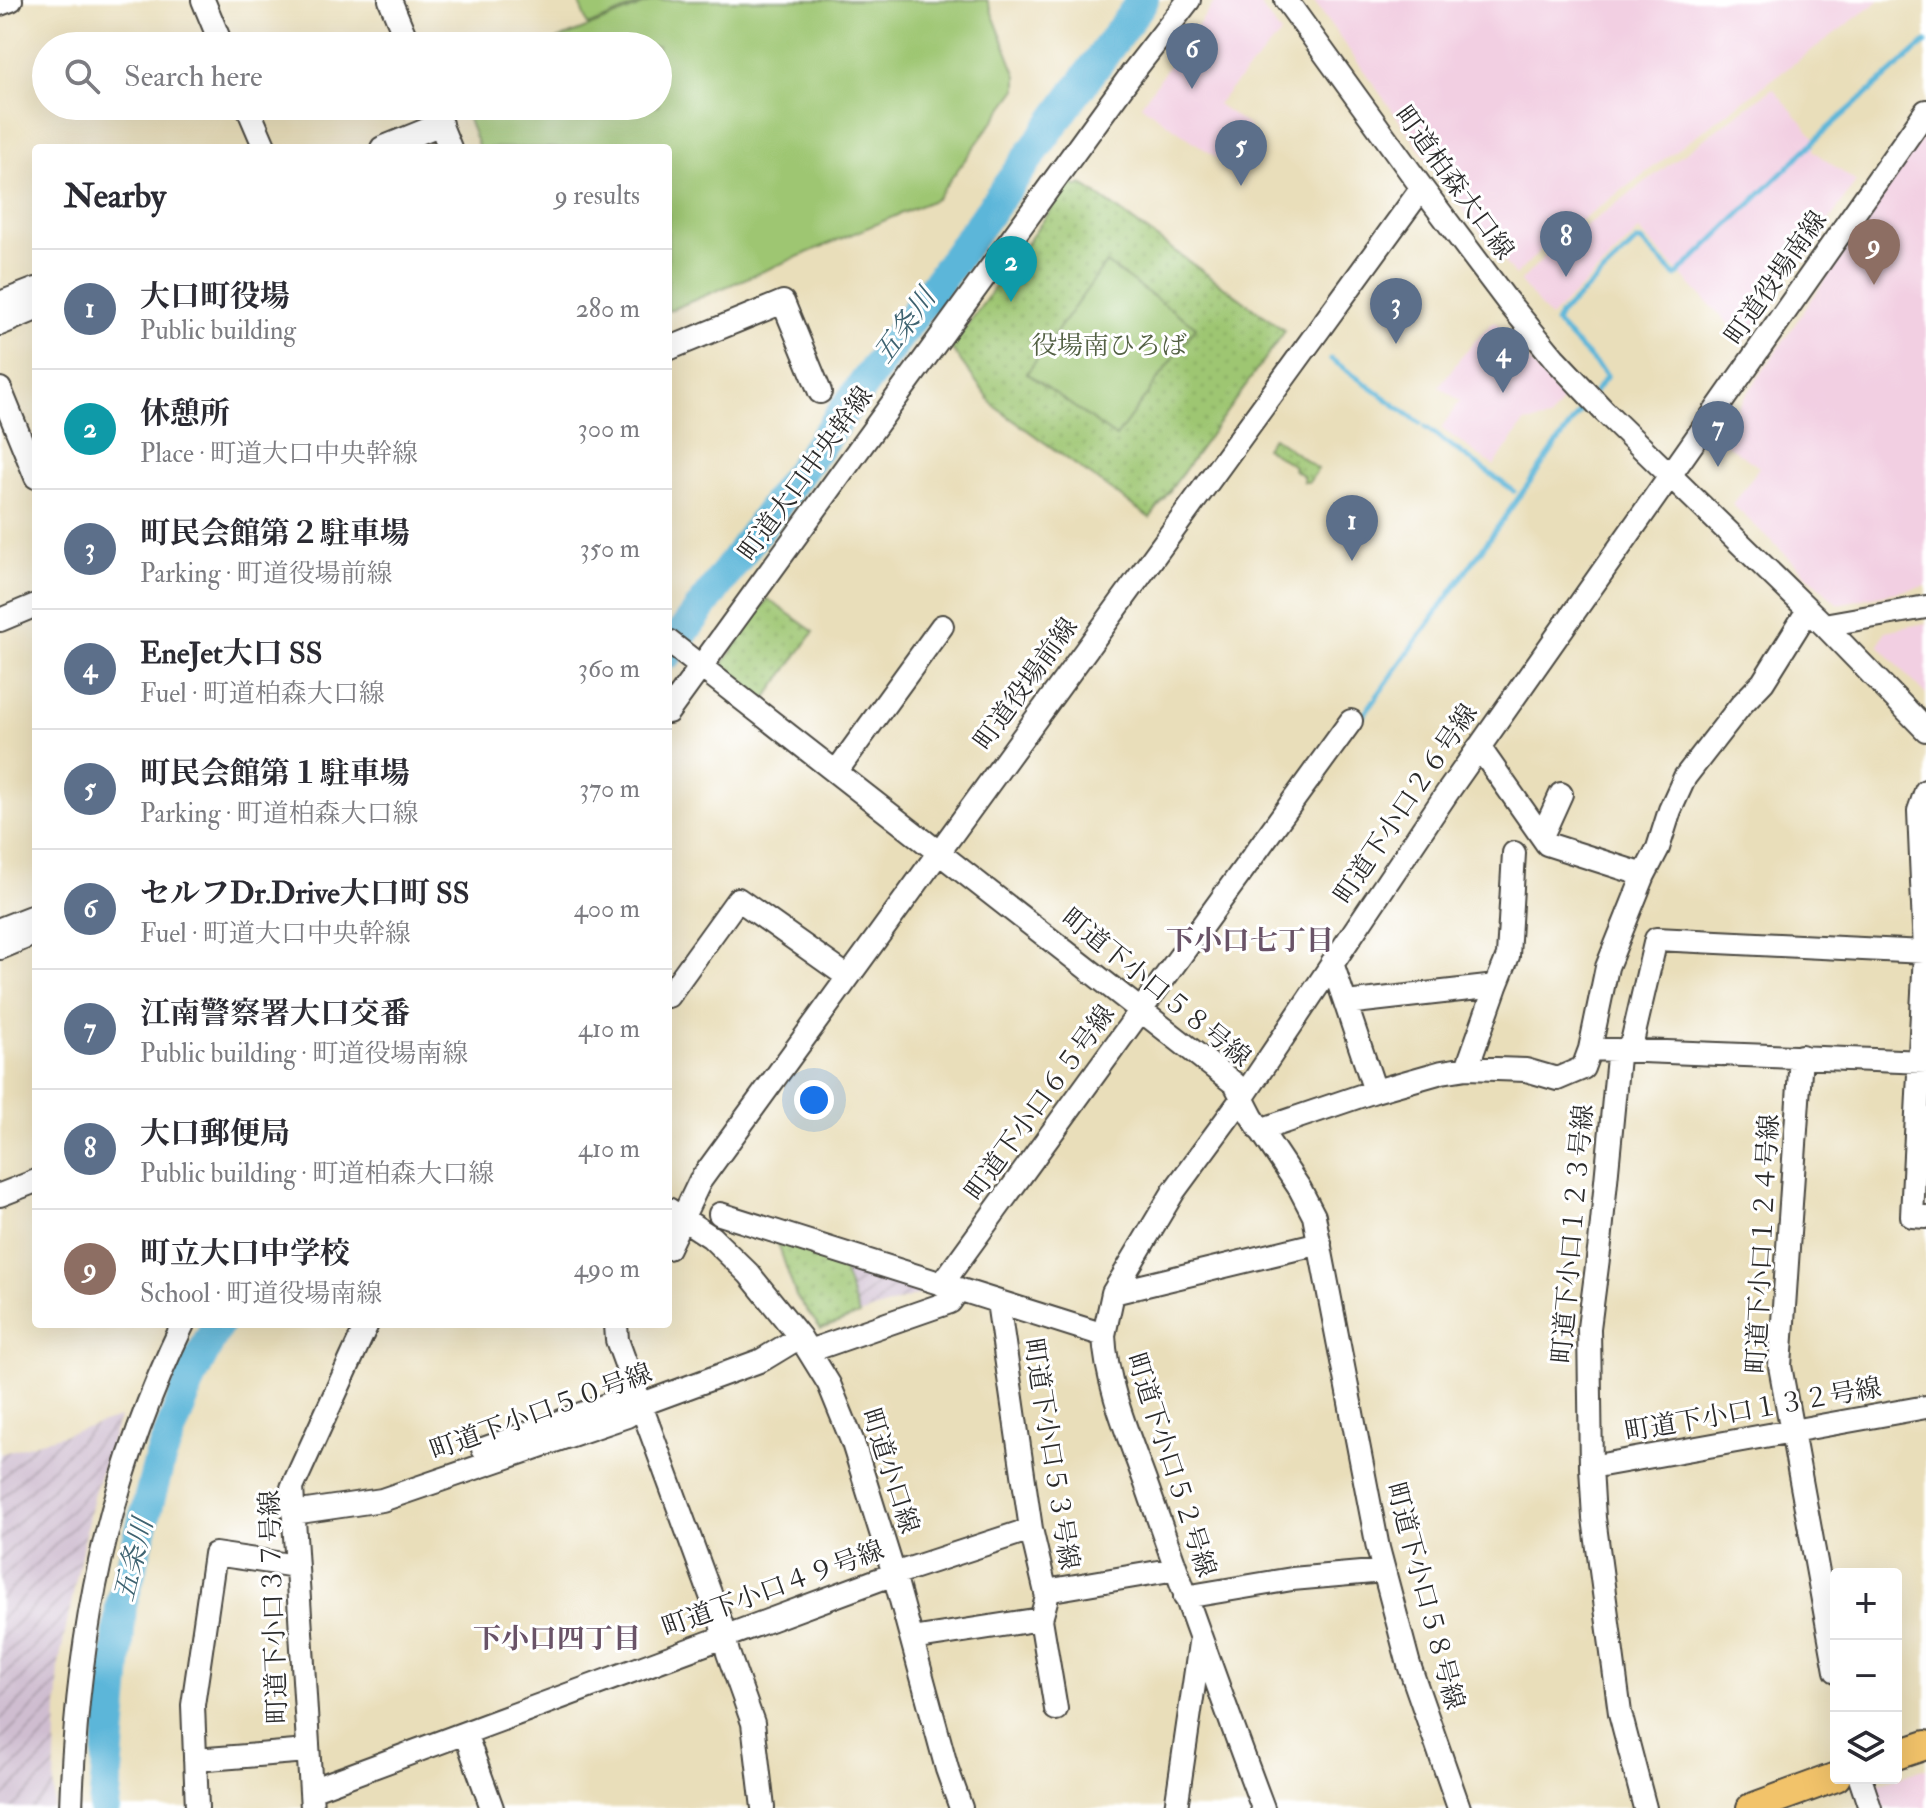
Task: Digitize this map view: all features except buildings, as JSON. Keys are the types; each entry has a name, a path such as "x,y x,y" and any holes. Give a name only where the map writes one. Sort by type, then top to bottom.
{"main road":[{"path":"1902,1753 1926,1745"},
{"path":"1751,1808 1830,1779"}],"street":[{"path":"0,4 11,0"},
{"path":"203,0 216,32"},
{"path":"390,0 403,32"},
{"name":"町道大口中央幹線","path":"672,705 697,663 1189,0"},
{"name":"町道柏森大口線","path":"1286,0 1422,188 1554,358 1926,730"},
{"name":"町道役場南線","path":"1671,476 1926,111"},
{"path":"253,120 263,144"},
{"path":"399,144 441,134"},
{"name":"町道役場前線","path":"675,1213 1422,188"},
{"path":"0,303 32,291"},
{"path":"672,347 783,302 820,392"},
{"path":"0,324 32,311"},
{"path":"0,389 32,467"},
{"name":"町道下小口２６号線","path":"1104,1335 1113,1293 1174,1191 1243,1097 1479,747 1671,476"},
{"path":"0,620 32,607"},
{"path":"1260,1130 1442,1072 1467,1068 1526,1070 1557,1079 1583,1068 1590,1049 1607,967 1685,777 1816,617 1926,607"},
{"path":"836,772 942,626"},
{"name":"町道下小口５８号線","path":"672,644 1235,1084 1314,1216 1384,1571 1409,1665 1459,1808"},
{"name":"町道下小口６５号線","path":"951,1287 1141,1011 1351,721"},
{"path":"1479,747 1547,844 1644,875"},
{"path":"1926,791 1919,811 1925,952 1923,1062 1912,1216 1926,1217"},
{"path":"1542,836 1561,794"},
{"path":"1467,1068 1508,956 1514,853"},
{"path":"672,990 738,899 848,977"},
{"path":"0,929 32,917"},
{"path":"0,948 32,935"},
{"name":"町道下小口１２３号線","path":"1645,1808 1620,1713 1594,1518 1589,1328 1618,1057 1632,1042 1656,939 1925,952"},
{"path":"1332,963 1375,1091"},
{"path":"1346,1003 1496,986"},
{"path":"1590,1049 1626,1048 1923,1062"},
{"name":"町道下小口１２４号線","path":"1801,1056 1780,1366 1830,1640"},
{"path":"0,1195 32,1183"},
{"name":"町道小口線","path":"675,1213 711,1237 749,1274 804,1344 829,1384 844,1418 894,1574 947,1769 961,1808"},
{"name":"町道下小口５２号線","path":"720,1214 1104,1335 1108,1368 1116,1396 1200,1643 1263,1808"},
{"path":"1113,1293 1320,1243"},
{"name":"町道下小口５０号線","path":"293,1506 382,1500 627,1416 639,1401 645,1403 804,1344 950,1302 951,1287"},
{"name":"町道下小口５３号線","path":"998,1302 1031,1529 1047,1597 1041,1619 1056,1709"},
{"path":"71,1808 80,1671 95,1576 134,1437 181,1328"},
{"name":"町道下小口３７号線","path":"311,1799 292,1488 365,1328"},
{"path":"616,1328 617,1340 753,1723 763,1808"},
{"path":"293,1506 378,1486 639,1401"},
{"name":"町道下小口１３２号線","path":"1591,1467 1926,1407"},
{"name":"町道下小口４９号線","path":"311,1799 465,1733 894,1574 1031,1529"},
{"path":"197,1808 193,1705 215,1554 296,1566"},
{"path":"1046,1591 1176,1569"},
{"path":"1185,1597 1292,1579 1384,1571"},
{"path":"912,1639 1041,1619"},
{"path":"1176,1808 1200,1643"},
{"path":"465,1733 492,1808"},
{"path":"195,1760 308,1751"},
{"path":"1862,1784 1870,1808"}],"shaded area":[{"path":"1216,0 1256,0 1281,34 1217,104 1250,127 1220,160 1141,105"},
{"path":"1313,0 1880,0 1542,249 1515,276 1465,212"},
{"path":"1773,88 1814,137 1813,151 1856,182 1745,341 1639,231 1550,318 1520,282 1545,256"},
{"path":"1926,132 1926,586 1838,604 1733,505 1759,467 1717,438"},
{"path":"1493,322 1563,400 1550,419 1524,423 1494,466 1441,428 1460,401 1439,386"},
{"path":"1926,623 1926,695 1879,646 1885,631"},
{"path":"840,1261 932,1290 859,1315"},
{"path":"119,1418 93,1496 59,1663 53,1808 0,1808 0,1454"},
{"path":"1926,1768 1926,1808 1879,1808 1874,1792 1878,1784 1902,1784 1902,1776"}],"green space":[{"path":"578,0 650,0 588,26"},
{"path":"655,0 987,0 1017,76 1017,89 936,199 672,309 672,144 477,144 468,120 672,120 672,32 576,32"},
{"name":"役場南ひろば","path":"1071,182 1078,187 1082,184 1285,331 1150,518 995,407 951,348"},
{"path":"1106,263 1196,327 1116,437 1027,373"},
{"path":"1273,437 1318,469 1309,482 1304,482 1303,476 1293,469 1294,466 1265,448"},
{"path":"768,599 814,632 762,704 723,673 722,665"},
{"path":"777,1241 840,1261 859,1315 821,1329 796,1296"}],"waterway":[{"name":"五条川","path":"672,648 1143,0"},
{"path":"1595,392 1607,376 1556,323 1560,315 1637,241 1641,241 1676,276 1827,129 1926,42"},
{"path":"1331,359 1420,423"},
{"path":"1360,720 1586,403"},
{"path":"1425,427 1514,491"},
{"name":"五条川","path":"104,1808 121,1606 160,1459 193,1373 216,1328"}],"place":[{"name":"セルフDr.Drive大口町 SS","path":"1192,89"},
{"name":"町民会館第１駐車場","path":"1241,186"},
{"name":"大口郵便局","path":"1566,277"},
{"name":"町立大口中学校","path":"1874,285"},
{"name":"休憩所","path":"1011,302"},
{"name":"町民会館第２駐車場","path":"1396,344"},
{"name":"EneJet大口 SS","path":"1503,393"},
{"name":"江南警察署大口交番","path":"1718,467"},
{"name":"大口町役場","path":"1352,561"}],"district":[{"name":"下小口七丁目","path":"1250,941"},
{"name":"下小口四丁目","path":"557,1639"}]}
